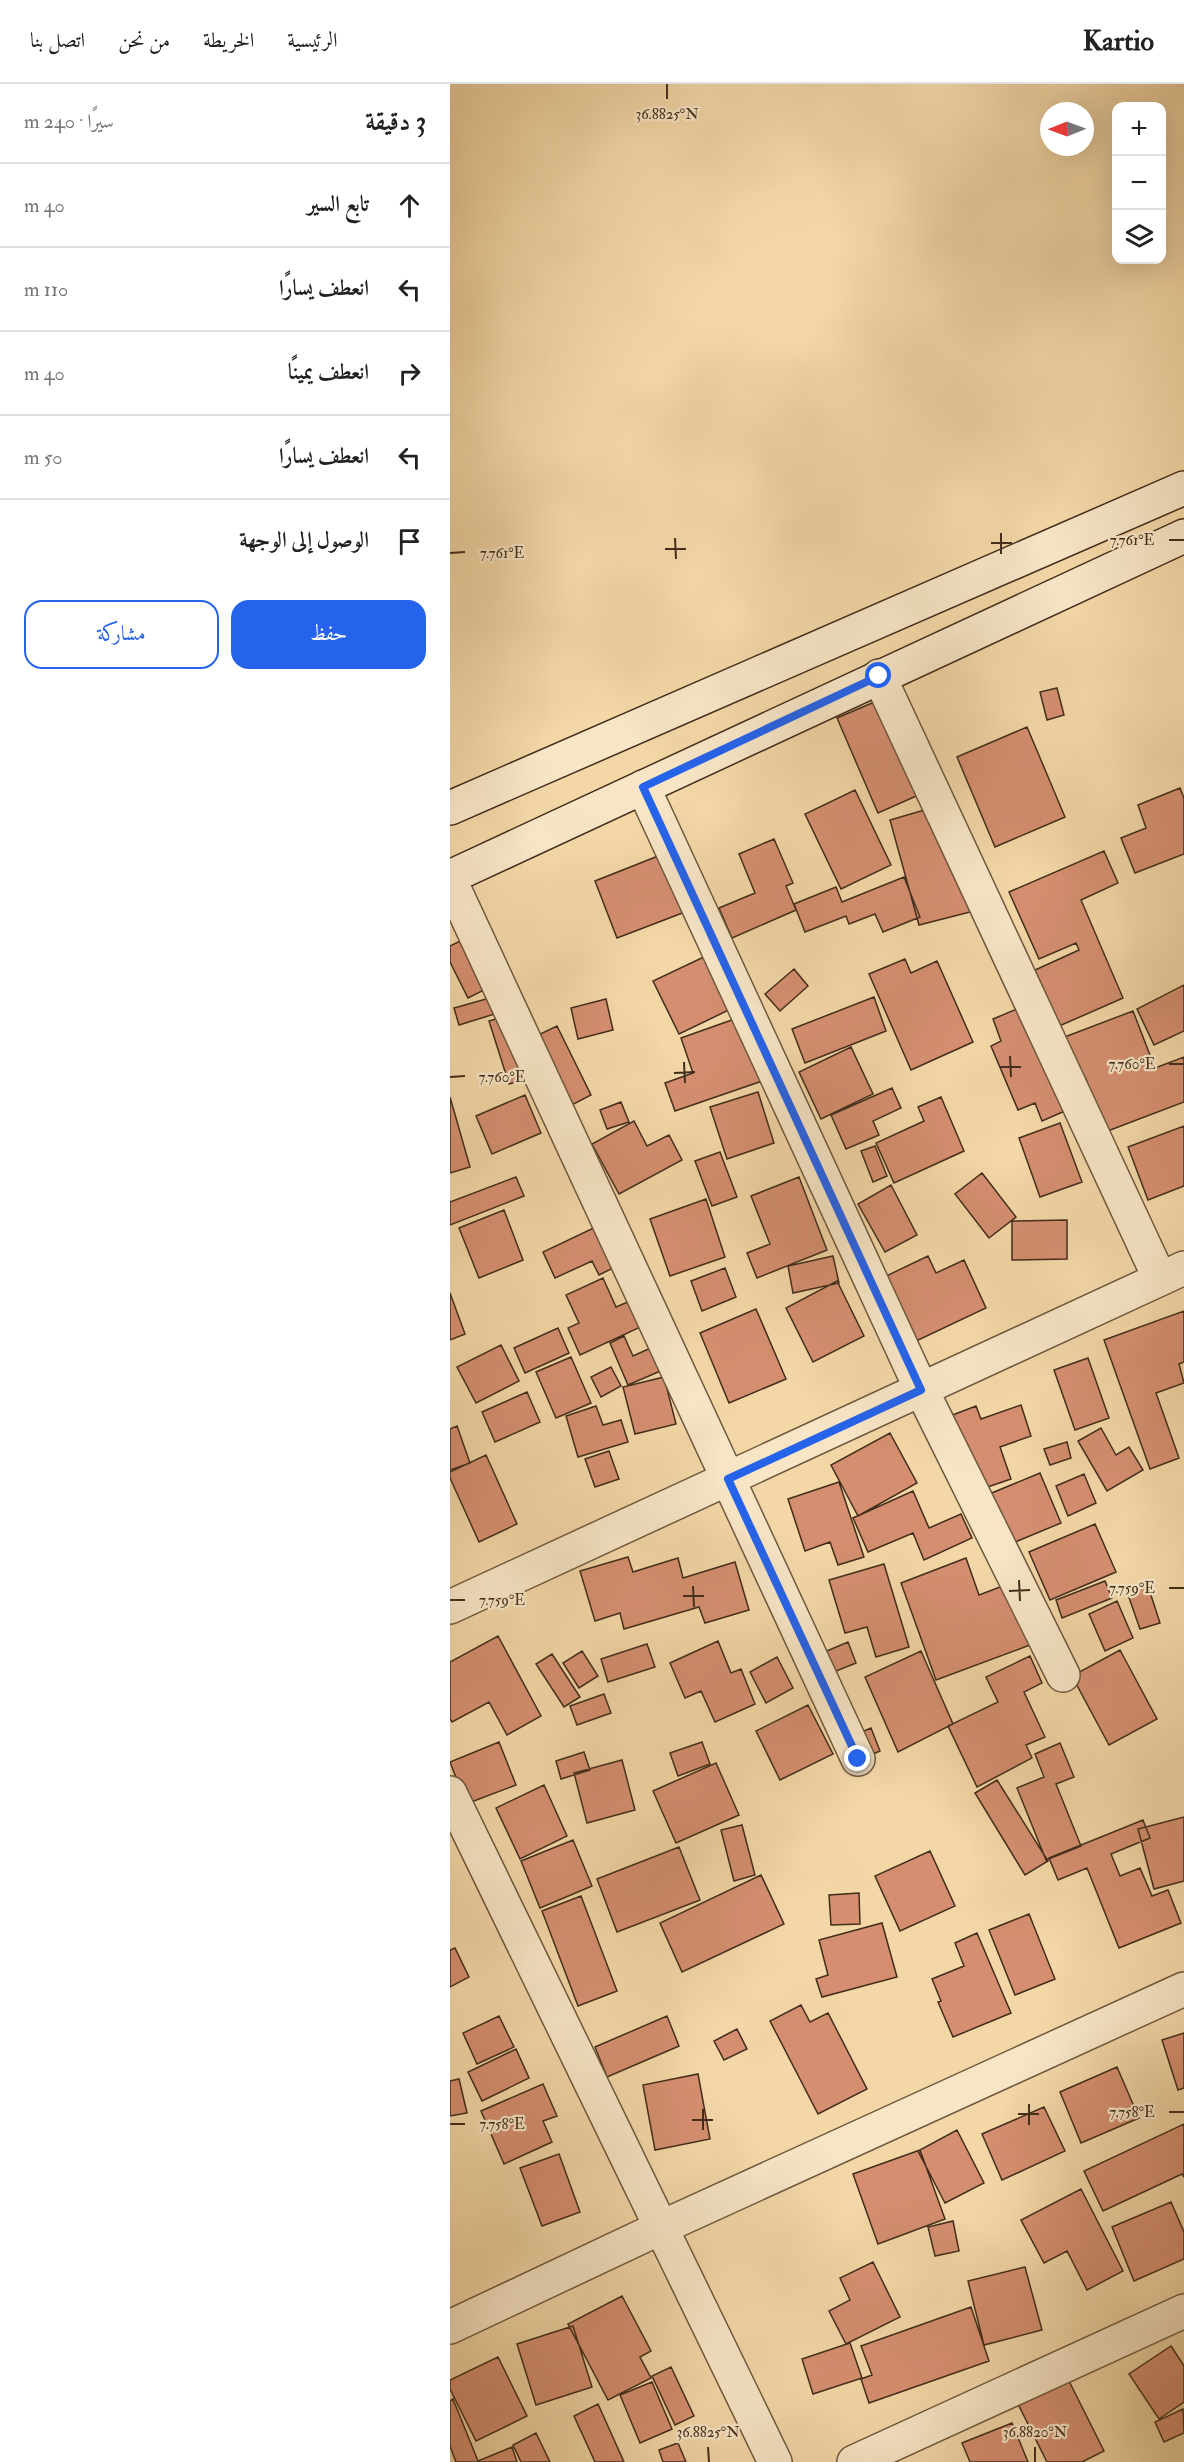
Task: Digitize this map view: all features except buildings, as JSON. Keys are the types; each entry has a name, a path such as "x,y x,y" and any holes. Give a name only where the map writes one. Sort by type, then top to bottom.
{"street":[{"path":"450,808 1184,488"},
{"path":"858,1759 450,878 879,676 1184,536"},
{"path":"450,1607 1172,1274 879,676"},
{"path":"643,787 921,1390 1063,1675"},
{"path":"450,1794 775,2462"},
{"path":"450,2327 660,2228 1184,1989"},
{"path":"854,2462 1184,2311"}],"route":[{"path":"858,1759 728,1479 921,1390 643,787 879,676"}]}
